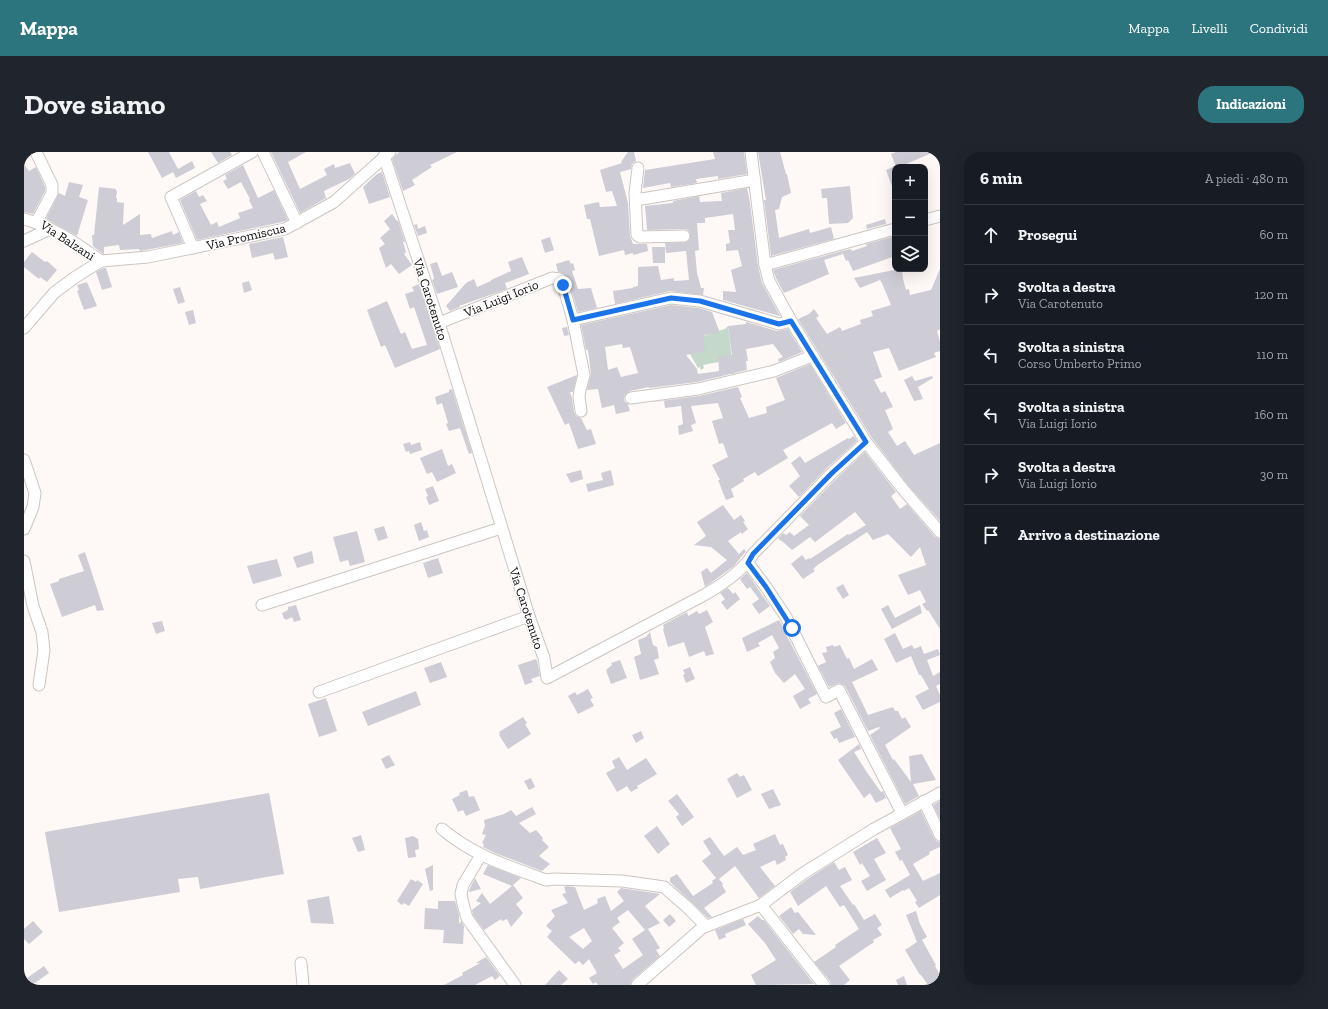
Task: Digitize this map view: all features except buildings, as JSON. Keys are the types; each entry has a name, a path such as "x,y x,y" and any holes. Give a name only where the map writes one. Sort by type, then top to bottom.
{"street":[{"name":"Via Balzani","path":"36,152 52,185 52,193 36,223 71,239 101,261"},
{"path":"194,248 171,197 252,152"},
{"path":"263,152 297,223"},
{"path":"751,152 764,266 769,281 812,356 866,442 902,488 940,532"},
{"name":"Via Promiscua","path":"101,261 148,257 285,229 334,202 383,155"},
{"name":"Via Carotenuto","path":"383,155 439,323 501,528 544,658 547,678 718,587 748,563 753,554 832,473 866,442"},
{"path":"638,168 635,193 637,235 640,237 684,236"},
{"path":"636,200 754,180"},
{"path":"928,219 940,216"},
{"path":"24,219 36,223"},
{"path":"24,241 50,229"},
{"path":"764,266 892,230"},
{"path":"24,328 54,293 101,261"},
{"name":"Via Luigi Iorio","path":"439,323 552,278 560,279 573,320"},
{"path":"581,411 579,398 584,375 573,320 671,298 700,301 779,324 791,321"},
{"path":"631,398 698,389 774,371 812,356"},
{"path":"24,460 35,493 33,506 24,529"},
{"path":"262,605 501,528"},
{"path":"24,561 27,592 42,632 44,650 39,685"},
{"path":"748,563 786,617 826,697 839,690 902,813"},
{"path":"319,692 529,616"},
{"path":"637,985 702,928 761,905 802,874 902,813 940,793"},
{"path":"924,802 940,835"},
{"path":"442,829 455,840 481,855 546,880 622,881 664,887 706,926"},
{"path":"481,855 463,885 461,894 463,904 467,918 510,984"},
{"path":"761,905 824,985"},
{"path":"301,963 303,985"}],"green space":[{"path":"728,326 734,377 732,372 719,362 703,365 704,368 701,370 700,367 698,368 690,354 703,336 725,329"}],"route":[{"path":"563,285 573,320 671,298 700,301 779,324 791,321 866,442 832,473 753,554 748,563 766,587 792,628"}]}
